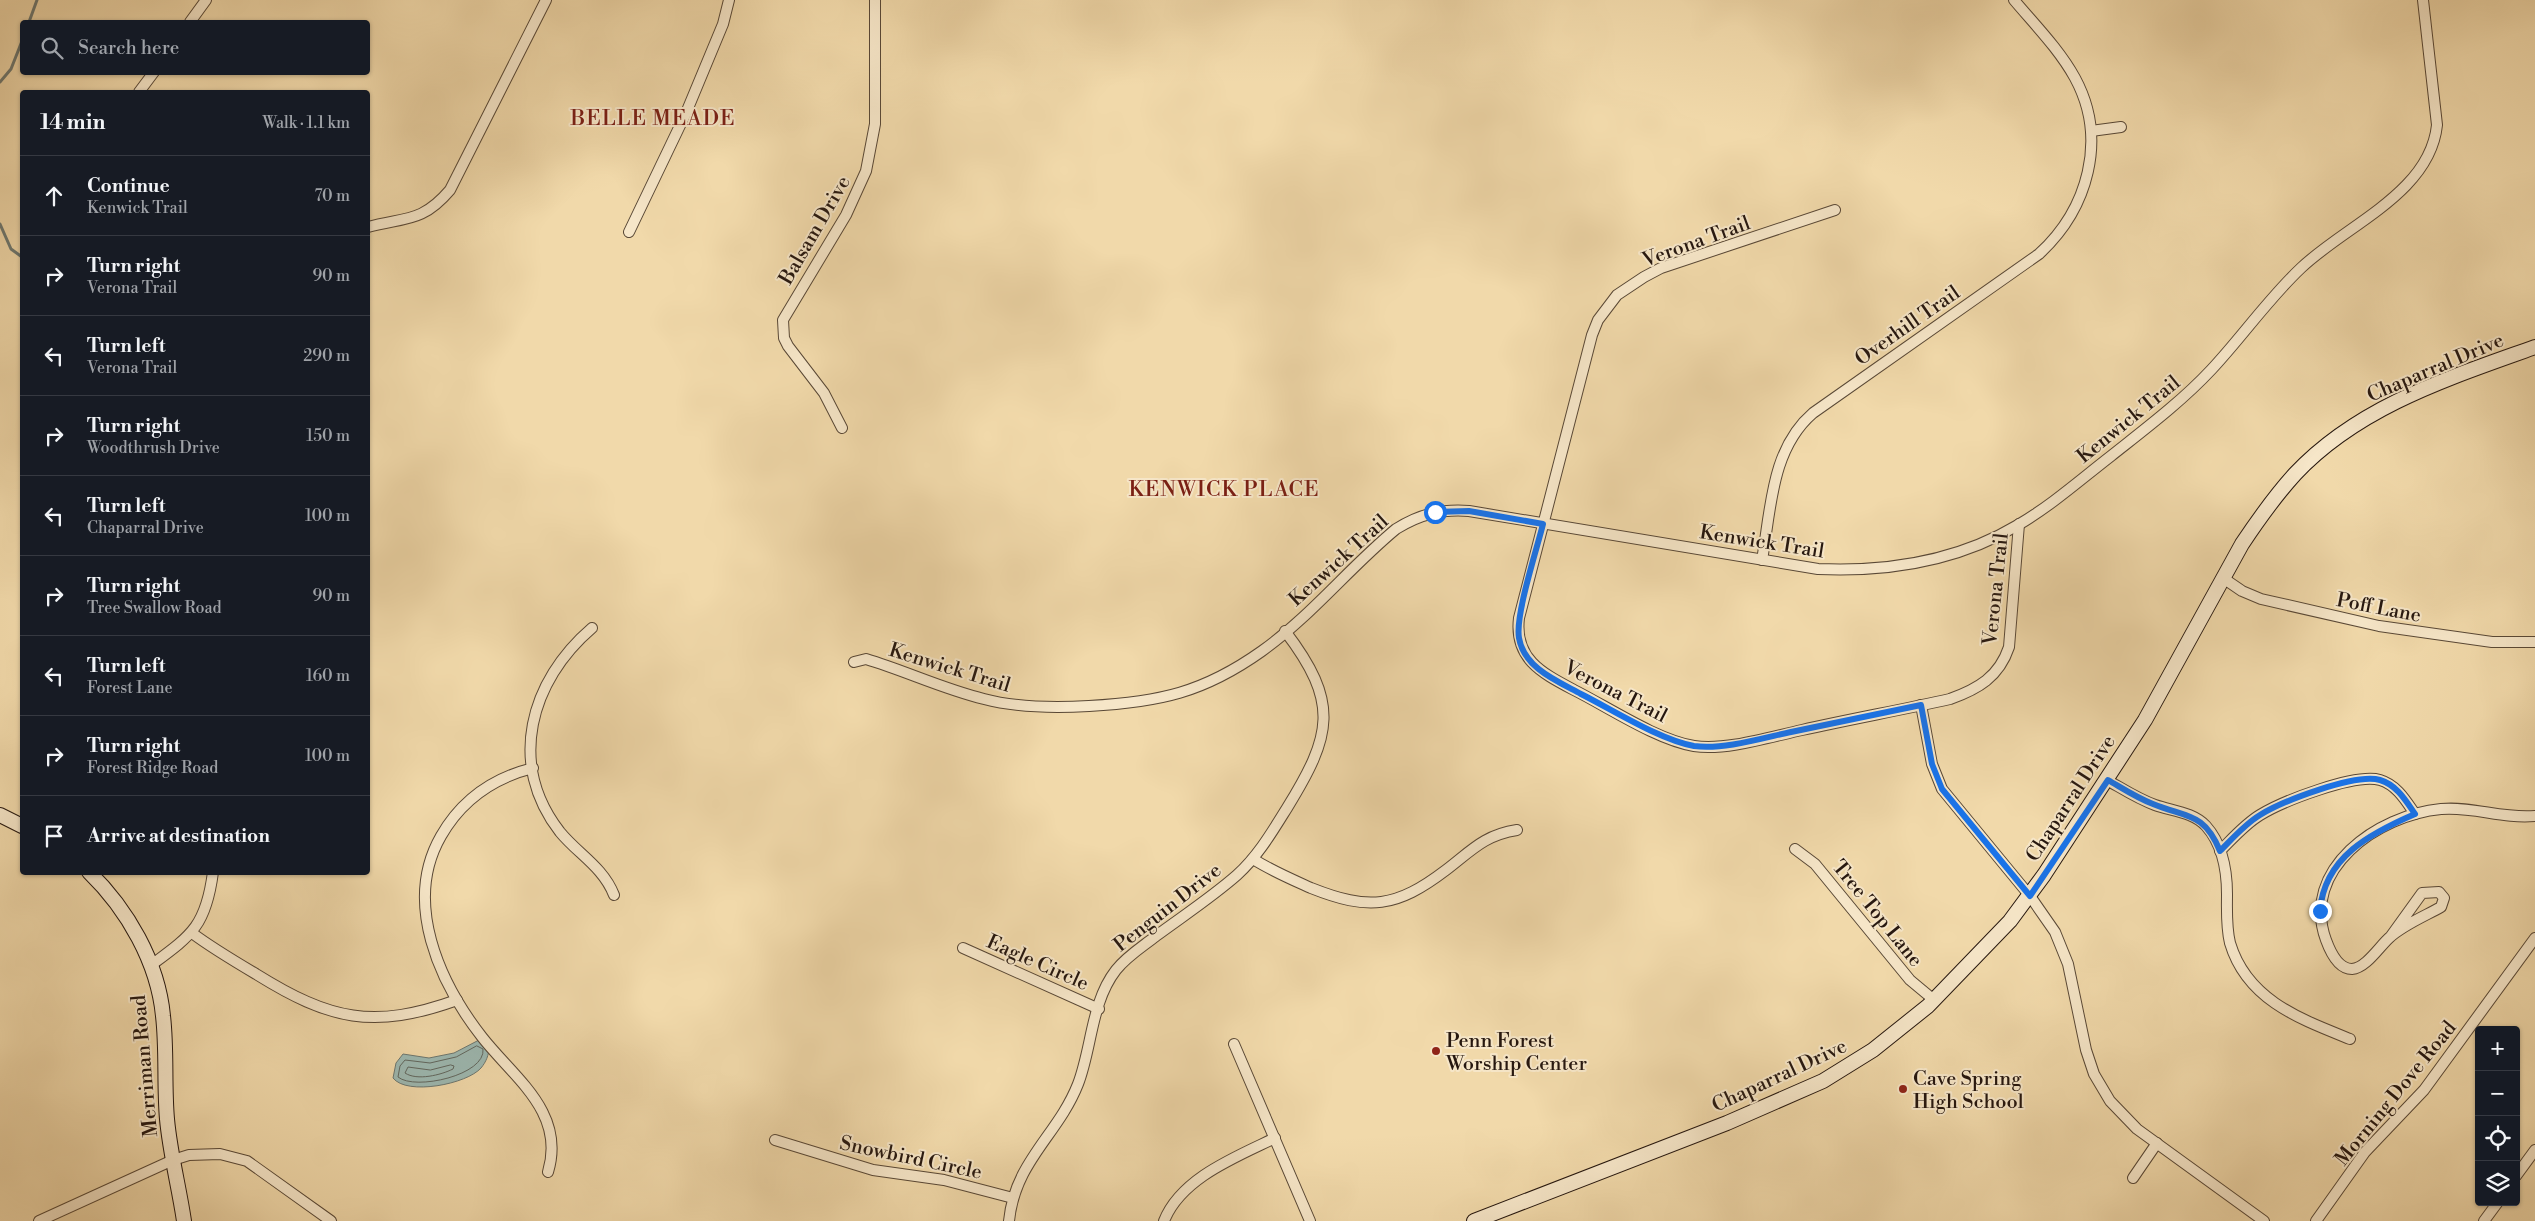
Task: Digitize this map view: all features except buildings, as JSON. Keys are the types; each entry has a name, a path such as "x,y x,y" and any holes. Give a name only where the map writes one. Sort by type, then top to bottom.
{"street":[{"path":"191,20 206,0"},
{"path":"370,227 404,221 419,216 438,204 450,190 546,0"},
{"path":"629,232 686,113 723,24 729,0"},
{"name":"Balsam Drive","path":"842,428 824,393 788,346 784,338 783,320 846,215 866,171 875,124 877,76 875,0"},
{"name":"Overhill Trail","path":"1762,560 1778,467 1788,442 1796,430 1813,413 2039,254 2053,241 2072,216 2087,179 2091,148 2091,131 2085,99 2075,78 2049,41 2014,0"},
{"name":"Kenwick Trail","path":"854,662 866,659 953,690 1007,704 1061,708 1129,704 1170,697 1219,677 1263,650 1396,529 1420,516 1435,512 1469,511 1818,569 1846,570 1903,565 1955,552 2019,524 2072,488 2187,394 2211,370 2280,289 2301,268 2324,248 2401,191 2422,168 2435,142 2437,125 2423,0"},
{"path":"140,90 152,75"},
{"path":"2091,131 2121,127"},
{"name":"Verona Trail","path":"1835,210 1661,268 1627,287 1617,295 1598,320 1592,335 1519,618 1519,637 1524,653 1530,662 1554,679 1642,726 1685,744 1709,747 1754,740 1950,699 1980,686 1993,676 2005,658 2009,647 2019,524"},
{"name":"Chaparral Drive","path":"1474,1221 1728,1122 1823,1081 1873,1050 1934,1000 2010,920 2030,896 2108,780 2145,720 2242,544 2279,492 2296,473 2335,439 2400,399 2535,347"},
{"name":"Poff Lane","path":"2223,578 2242,591 2261,599 2379,626 2492,642 2535,642"},
{"path":"592,628 568,651 556,666 538,700 531,732 533,768 540,795 552,820 576,849 606,877 614,895"},
{"name":"Penguin Drive","path":"1009,1221 1013,1198 1026,1167 1077,1087 1108,983 1125,960 1237,875 1253,859 1310,770 1321,740 1323,707 1317,683 1307,661 1285,631"},
{"path":"1921,705 1932,764 1942,789 2030,896 2055,932 2068,964 2086,1050 2094,1074 2110,1101 2122,1116 2264,1221"},
{"path":"533,768 507,777 472,798 448,825 430,861 425,890 427,923 438,962 457,1000 482,1037 522,1081 540,1106 552,1135 553,1148 548,1172"},
{"path":"2220,851 2244,826 2275,807 2340,784 2363,778 2381,780 2390,785 2407,802 2415,814"},
{"path":"2108,780 2153,804 2196,818 2213,834 2220,851 2227,882 2229,936 2236,957 2245,973 2254,986 2276,1006 2299,1019 2350,1039"},
{"path":"2391,936 2441,907 2444,898 2439,892 2422,893 2391,936 2362,965 2350,969 2344,968 2330,949 2321,921 2321,898 2329,875 2346,855 2366,838 2415,814 2441,809 2457,808 2511,817 2535,816"},
{"path":"0,815 20,825"},
{"path":"1253,859 1272,871 1340,899 1380,903 1394,900 1418,890 1490,836 1518,830"},
{"name":"Tree Top Lane","path":"1795,849 1815,864 1904,973 1920,991 1934,1000"},
{"path":"92,875 112,898 129,922 150,966"},
{"name":"Merriman Road","path":"184,1221 173,1160 165,1095 163,1014 150,966 192,933 210,898 212,875"},
{"path":"192,933 290,995 339,1014 358,1017 398,1016 420,1012 457,1000"},
{"name":"Morning Dove Road","path":"2316,1221 2366,1152 2424,1090 2535,938"},
{"name":"Eagle Circle","path":"963,948 1099,1008"},
{"path":"1234,1044 1310,1221"},
{"path":"1164,1221 1173,1205 1196,1183 1230,1160 1275,1138"},
{"name":"Snowbird Circle","path":"774,1140 873,1170 944,1180 1013,1198"},
{"path":"2133,1178 2157,1143"},
{"path":"2520,1171 2535,1150"},
{"path":"39,1221 173,1160 207,1153 234,1156 247,1161 275,1179 331,1221"},
{"path":"2484,1221 2495,1206"}],"water":[{"path":"479,1040 489,1047 487,1058 481,1068 463,1079 437,1086 423,1087 400,1083 393,1078 396,1063 403,1054 429,1058 454,1053"}],"waterway":[{"path":"30,20 37,0"},
{"path":"0,82 11,69 20,46"},
{"path":"0,224 11,249 20,256"}],"place":[{"name":"Penn Forest Worship Center","path":"1436,1051"},
{"name":"Cave Spring High School","path":"1903,1089"}],"district":[{"name":"BELLE MEADE","path":"653,118"},
{"name":"KENWICK PLACE","path":"1224,489"}],"route":[{"path":"1435,512 1469,511 1543,524 1519,618 1519,637 1524,653 1530,662 1554,679 1642,726 1685,744 1709,747 1754,740 1921,705 1932,764 1942,789 2030,896 2108,780 2153,804 2186,813 2196,818 2205,824 2213,834 2220,851 2244,826 2259,815 2288,801 2363,778 2381,780 2396,789 2415,814 2366,838 2340,861 2329,875 2324,887 2320,911"}]}
